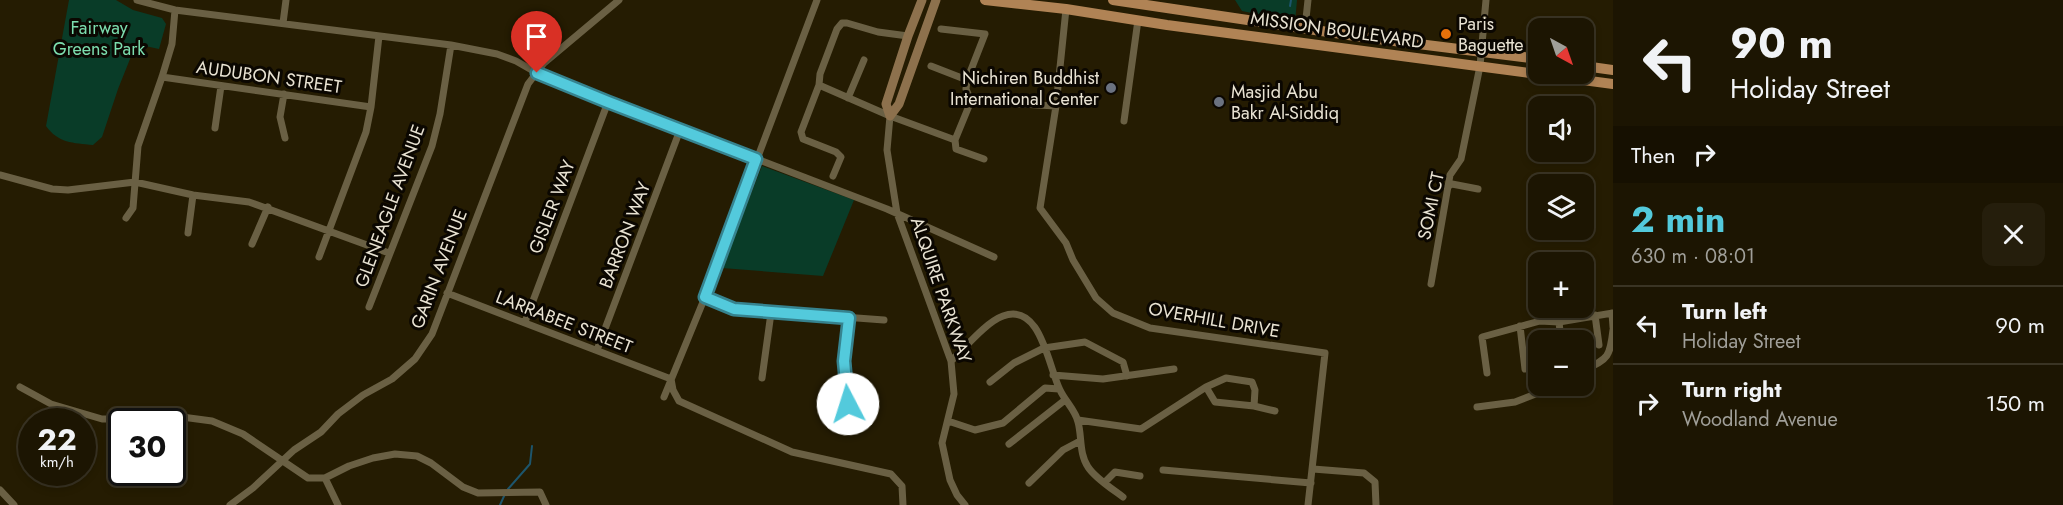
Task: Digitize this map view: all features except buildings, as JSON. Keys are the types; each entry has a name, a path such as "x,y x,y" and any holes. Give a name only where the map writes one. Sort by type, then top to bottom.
{"main road":[{"name":"ALQUIRE PARKWAY","path":"890,116 886,104 922,0"},
{"name":"ALQUIRE PARKWAY","path":"890,116 899,104 936,0"},
{"name":"MISSION BOULEVARD","path":"985,0 1066,9 1138,21 1613,84"},
{"name":"MISSION BOULEVARD","path":"1113,0 1528,57"},
{"path":"1594,67 1613,70"}],"street":[{"path":"137,0 175,10 283,22 451,45 497,54 608,102 897,213 994,257"},
{"path":"283,22 286,0"},
{"name":"GARIN AVENUE","path":"230,505 253,488 294,450 321,432 338,414 363,395 392,379 415,358 432,334 528,84 544,63 619,0"},
{"path":"664,397 705,297 817,0"},
{"path":"1305,28 1308,0"},
{"name":"SOMI CT","path":"1431,284 1447,187 1450,175 1461,159 1480,66 1486,0"},
{"name":"OVERHILL DRIVE","path":"1066,9 1056,106 1040,208 1066,243 1073,260 1096,298 1113,313 1150,328 1325,353 1308,505"},
{"path":"126,218 133,208 138,146 172,44 175,10"},
{"path":"1124,121 1138,21"},
{"path":"833,176 841,157 836,152 803,139 801,132 837,29 842,23 848,23 878,32 908,36"},
{"path":"941,29 985,34 967,80 966,89 971,100 955,140 956,149 984,159"},
{"path":"319,258 366,132 379,36"},
{"name":"GLENEAGLE AVENUE","path":"369,307 432,146 440,114 451,45"},
{"path":"848,98 864,60"},
{"path":"931,66 967,80"},
{"name":"AUDUBON STREET","path":"162,77 371,107"},
{"path":"819,85 890,116 955,140"},
{"path":"215,128 221,86"},
{"path":"284,94 280,117 285,138"},
{"path":"971,100 1056,106"},
{"name":"GISLER WAY","path":"525,322 608,102"},
{"name":"ALQUIRE PARKWAY","path":"890,116 887,150 897,213 951,361 954,394 942,443 950,480 965,505"},
{"name":"BARRON WAY","path":"597,350 681,130"},
{"path":"0,175 52,189 68,190 135,182 193,195 249,202 268,207 389,253"},
{"path":"1447,187 1452,184 1478,189"},
{"path":"188,233 193,195"},
{"path":"252,244 268,207"},
{"name":"LARRABEE STREET","path":"447,292 671,379"},
{"path":"705,297 734,309 884,320"},
{"path":"762,378 771,313"},
{"path":"1487,373 1482,337 1540,321 1559,322 1613,313 1610,352 1608,357 1594,366"},
{"path":"951,361 994,320 1004,315 1018,314 1028,318 1037,329 1059,389 1078,420 1080,441 1087,466 1123,496"},
{"path":"1595,315 1599,345"},
{"path":"848,404 844,361 849,318"},
{"path":"1559,322 1560,330"},
{"path":"1520,326 1525,369"},
{"path":"990,382 1014,363 1044,348 1085,342 1123,362 1127,376"},
{"path":"1053,375 1102,379 1174,369"},
{"path":"1078,420 1141,429 1206,387 1226,378 1252,382 1255,390 1254,406"},
{"path":"671,379 673,390 679,400 758,438 792,452 891,474 902,486 903,505"},
{"path":"20,387 51,404 102,420 108,420"},
{"path":"1206,387 1215,402 1254,406 1275,411"},
{"path":"948,421 975,430 1003,423 1046,388 1059,389"},
{"path":"1477,407 1515,402 1530,396"},
{"path":"1010,444 1065,400"},
{"path":"186,417 207,420 237,431 308,478 325,478 336,471 373,458 394,454 417,456 431,463 463,488 478,493 540,492 546,505"},
{"path":"1029,483 1063,450 1080,441"},
{"path":"1313,469 1364,473 1375,482 1376,505"},
{"path":"1163,470 1311,483"},
{"path":"1105,482 1115,472 1140,476"},
{"path":"325,478 338,505"},
{"path":"0,490 14,505"}],"green space":[{"name":"Fairway Greens Park","path":"69,0 116,0 133,10 162,18 166,24 159,49 136,44 102,137 93,145 61,139 46,126"},
{"path":"1235,0 1297,0 1295,22 1242,11"},
{"path":"762,166 854,200 823,276 722,268"}],"waterway":[{"path":"1290,6 1291,0"},
{"path":"508,489 530,464 532,446"},
{"path":"500,505 505,494"}],"place":[{"name":"Paris Baguette","path":"1446,34"},
{"name":"Nichiren Buddhist International Center","path":"1111,88"},
{"name":"Masjid Abu Bakr Al-Siddiq","path":"1219,102"}],"route":[{"path":"537,73 756,159 705,297 734,309 849,318 844,361 848,404"}]}
